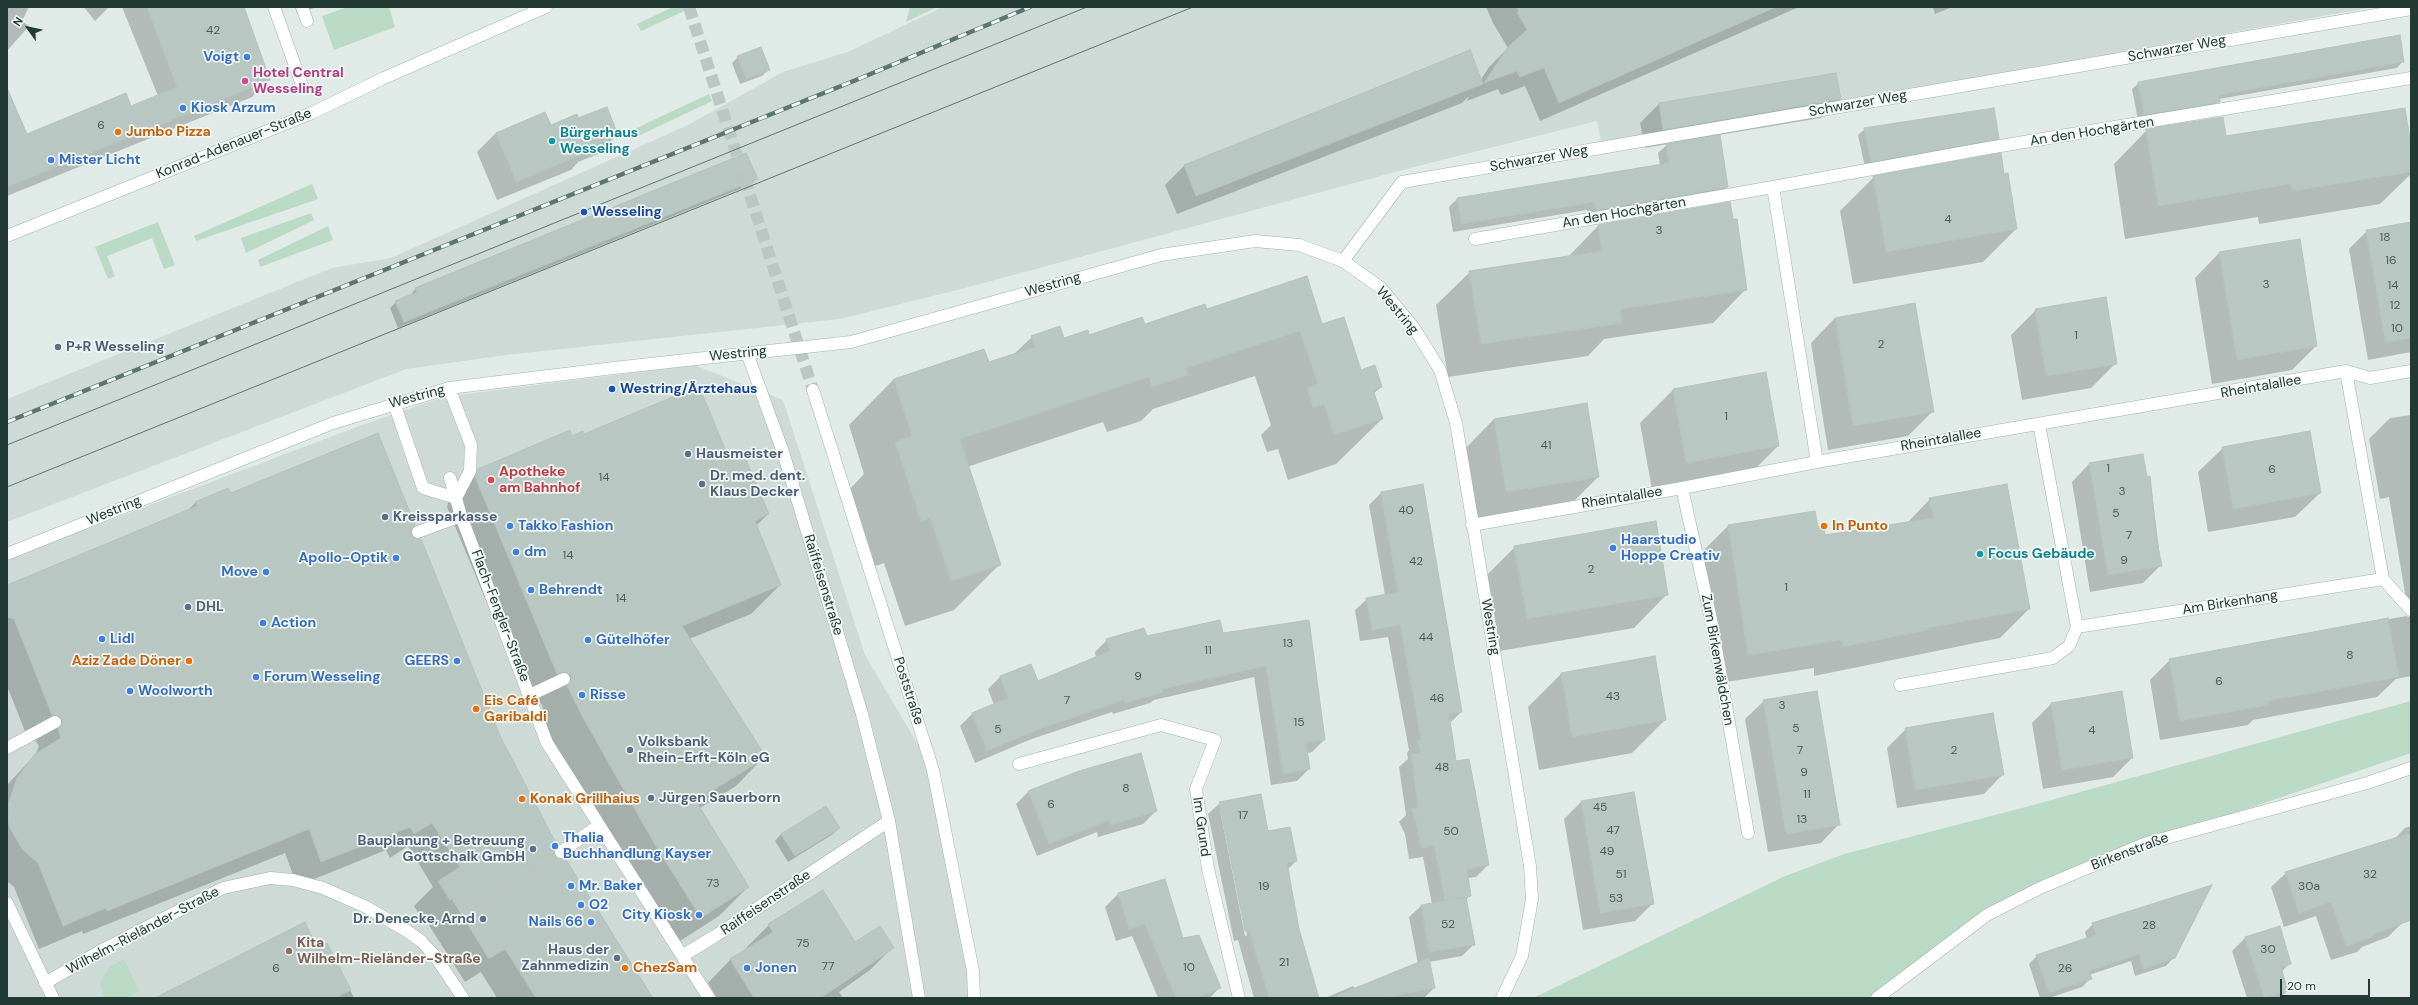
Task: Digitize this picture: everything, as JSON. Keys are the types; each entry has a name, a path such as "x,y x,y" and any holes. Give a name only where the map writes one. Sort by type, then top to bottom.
{"street":[{"path":"274,7 302,85"},
{"path":"302,7 307,21"},
{"name":"Konrad-Adenauer-Straße","path":"7,236 312,113 384,78 546,7"},
{"name":"Schwarzer Weg","path":"1343,261 1402,182 2411,9"},
{"name":"An den Hochgärten","path":"1475,239 1988,148 2411,78"},
{"path":"1773,187 1817,462"},
{"name":"Westring","path":"7,554 334,423 394,403 449,388 851,342 1161,255 1255,241 1299,245 1343,261 1381,288 1414,328 1440,370 1456,424 1530,866 1532,899 1522,956 1502,998"},
{"name":"Raiffeisenstraße","path":"747,353 783,452 862,714 889,821 920,998"},
{"path":"2346,371 2383,579 2411,610"},
{"name":"Rheintalallee","path":"1472,525 1682,488 1817,462 2346,371 2370,378 2411,371"},
{"path":"394,403 423,488 456,498 470,471 471,445 449,388"},
{"name":"Poststraße","path":"813,390 933,770 973,971 974,998"},
{"path":"1900,685 2053,658 2069,646 2077,627 2039,424"},
{"name":"Flach-Fengler-Straße","path":"450,478 462,516 547,743 598,826 709,998"},
{"name":"Zum Birkenwäldchen","path":"1682,488 1711,619 1748,833"},
{"path":"418,532 462,516"},
{"name":"Am Birkenhang","path":"2077,627 2383,579"},
{"path":"530,696 564,679"},
{"path":"7,748 55,722"},
{"name":"Im Grund","path":"1019,764 1161,725 1215,740 1196,789 1208,869 1239,998"},
{"name":"Birkenstraße","path":"1877,998 1987,915 2054,882 2144,844 2367,783 2411,768"},
{"name":"Raiffeisenstraße","path":"682,956 715,936 889,821"},
{"path":"561,852 598,826"},
{"name":"Wilhelm-Rieländer-Straße","path":"45,983 104,949 223,888 270,878 293,880 322,888 366,907 407,931 421,941 435,956 463,998"},
{"path":"7,903 53,998"}],"shaded area":[{"path":"943,7 2373,7 1716,125 1601,141 1597,121 1410,168 965,288 840,319 506,355 406,369 7,522 7,399 332,268 391,258 688,125 783,72 850,51"},
{"path":"694,365 783,400 865,655 933,770 972,998 7,998 7,559 362,425 443,397"}],"green space":[{"path":"348,7 389,7 395,27 334,50 322,16"},
{"path":"673,7 693,7 641,31 637,24"},
{"path":"910,7 937,7 906,22"},
{"path":"709,94 712,101 632,139 628,132"},
{"path":"312,184 318,199 196,241 194,236"},
{"path":"311,213 314,220 246,253 241,238"},
{"path":"158,222 175,265 164,269 152,238 107,256 115,276 108,279 95,247"},
{"path":"328,226 333,240 260,267 258,260"},
{"path":"2411,701 2411,753 2144,844 1987,915 1877,998 1533,998 1783,877 1844,854 2026,807"},
{"path":"124,959 139,991 126,998 105,998 100,985 103,977 110,967"}],"building":[{"path":"147,7 244,7 270,80 7,187 7,88 27,134 126,93 131,106 177,87"},
{"path":"1517,7 1776,7 1559,103 1544,68 1520,77 1517,71 1484,83 1508,47 1527,30 1517,12 1519,12"},
{"path":"2400,35 2404,62 2219,95 2220,102 2144,115 2138,82"},
{"path":"761,47 770,70 746,79 737,56"},
{"path":"1470,50 1483,84 1196,196 1184,165"},
{"path":"1836,73 1841,99 1663,130 1659,103"},
{"name":"Bürgerhaus Wesseling","path":"607,107 618,135 590,147 591,151 516,182 496,133 545,112 551,125 577,114 578,118"},
{"path":"1994,108 1999,139 1871,162 1864,128"},
{"path":"2405,108 2411,146 2411,172 2292,191 2291,184 2158,206 2146,129 2223,117 2226,136"},
{"path":"1720,135 1728,187 1596,210 1594,202 1461,224 1457,198 1669,163 1666,144"},
{"path":"746,153 758,179 404,322 395,301 417,292 415,288"},
{"path":"2001,153 2004,174 2008,173 2017,229 1886,252 1873,176"},
{"path":"1730,202 1733,219 1737,219 1747,290 1620,309 1622,323 1481,344 1469,271 1602,251 1598,225"},
{"path":"2411,222 2411,338 2385,342 2366,230"},
{"path":"2300,239 2317,346 2237,360 2219,252"},
{"path":"1307,276 1322,324 1344,317 1361,370 1375,365 1382,387 1373,390 1383,419 1334,435 1324,404 1313,407 1307,388 1318,384 1300,331 1186,368 1188,375 1152,387 1149,377 960,439 1001,565 951,581 930,518 921,521 895,442 912,436 894,379 984,349 989,362 1035,347 1031,336 1060,326 1064,338 1088,330 1089,335 1142,317 1145,324 1205,304 1207,309"},
{"path":"2106,297 2117,364 2046,376 2035,309"},
{"path":"1915,303 1934,412 1853,426 1835,318"},
{"path":"1766,372 1779,446 1686,463 1673,389"},
{"path":"699,386 728,456 742,450 769,514 755,521 781,585 682,626 766,757 696,801 749,887 701,918 654,843 582,716 567,686 571,680 571,675 565,672 557,674 475,477 478,469 570,430 572,436 583,431 584,434"},
{"path":"1587,403 1599,477 1506,492 1494,419"},
{"path":"2310,431 2321,493 2233,509 2222,447"},
{"name":"Forum Wesseling","path":"378,433 415,525 411,530 411,535 416,539 421,539 501,738 557,845 554,849 555,856 558,859 565,858 653,998 536,998 505,949 489,959 452,899 450,900 438,881 460,867 432,823 414,834 410,827 321,862 309,829 107,911 106,908 63,926 38,863 22,849 9,826 8,805 17,778 35,754 61,738 58,729 62,722 59,716 52,715 14,619 7,617 7,585 197,506 195,502 228,488 231,493"},
{"path":"2143,454 2147,477 2150,476 2157,543 2162,566 2108,575 2089,463"},
{"path":"1423,484 1462,712 1449,714 1456,761 1469,759 1489,865 1467,869 1471,896 1466,897 1475,945 1429,952 1421,905 1465,897 1445,900 1434,845 1421,848 1416,821 1411,809 1418,808 1411,754 1420,753 1418,740 1421,739 1400,625 1372,630 1366,598 1398,592 1381,492"},
{"path":"2007,484 2030,609 1928,628 1928,630 1843,647 1842,640 1748,655 1728,525 1815,511 1818,527 1824,526 1825,535 1933,518 1929,498"},
{"path":"1656,521 1668,595 1527,619 1514,546"},
{"path":"2388,618 2399,677 2268,701 2269,705 2180,721 2169,659"},
{"path":"1220,620 1223,633 1309,620 1325,740 1306,743 1310,769 1283,774 1266,666 1162,689 1163,692 1125,703 1124,700 1042,728 987,751 972,713 1008,698 1000,676 1031,664 1038,681 1110,651 1106,639 1144,628 1147,636"},
{"path":"1655,656 1666,720 1572,737 1561,673"},
{"path":"1817,691 1840,825 1786,834 1763,700"},
{"path":"2122,691 2133,758 2062,770 2051,703"},
{"path":"1993,713 2004,775 1915,790 1905,728"},
{"path":"1141,753 1157,811 1111,825 1109,820 1049,844 1028,791 1079,771"},
{"path":"1634,792 1654,904 1600,913 1581,801"},
{"path":"1261,794 1268,831 1290,827 1297,861 1287,863 1299,929 1319,998 1269,998 1249,930 1245,931 1219,802"},
{"path":"826,806 840,828 795,856 781,834"},
{"path":"2411,833 2411,920 2372,935 2373,937 2346,946 2331,902 2299,913 2285,872"},
{"path":"1165,879 1183,938 1199,935 1221,988 1197,998 1176,998 1145,924 1129,929 1118,893"},
{"path":"2212,885 2175,958 2143,969 2139,954 2089,971 2092,979 2049,993 2036,955 2096,935 2092,923"},
{"path":"823,890 855,942 880,926 894,948 821,998 754,998 730,959 773,932 768,924"},
{"path":"305,922 318,949 327,943 351,990 335,998 155,998"},
{"path":"2280,926 2291,964 2281,967 2288,991 2264,998 2245,937"},
{"path":"1429,958 1435,988 1384,998 1339,998 1338,995"}],"tunnel":[{"path":"689,7 813,390"},
{"path":"461,914 561,852"}],"tram line":[{"path":"7,445 1087,7"},
{"path":"7,487 1193,7"}],"railway":[{"path":"7,422 861,78 1030,7"}],"place":[{"name":"Voigt","path":"247,57"},
{"name":"Hotel Central Wesseling","path":"245,81"},
{"name":"Kiosk Arzum","path":"183,108"},
{"name":"Jumbo Pizza","path":"118,132"},
{"name":"Bürgerhaus Wesseling","path":"552,141"},
{"name":"Mister Licht","path":"51,160"},
{"name":"Wesseling","path":"584,212"},
{"name":"P+R Wesseling","path":"58,347"},
{"name":"Westring/Ärztehaus","path":"612,389"},
{"name":"Hausmeister","path":"688,454"},
{"name":"Apotheke am Bahnhof","path":"491,480"},
{"name":"Dr. med. dent. Klaus Decker","path":"702,484"},
{"name":"Kreissparkasse","path":"385,517"},
{"name":"Takko Fashion","path":"510,526"},
{"name":"In Punto","path":"1824,526"},
{"name":"Haarstudio Hoppe Creativ","path":"1613,548"},
{"name":"dm","path":"516,552"},
{"name":"Focus Gebäude","path":"1980,554"},
{"name":"Apollo-Optik","path":"396,558"},
{"name":"Move","path":"266,572"},
{"name":"Behrendt","path":"531,590"},
{"name":"DHL","path":"188,607"},
{"name":"Action","path":"263,623"},
{"name":"Lidl","path":"102,639"},
{"name":"Gütelhöfer","path":"588,640"},
{"name":"Aziz Zade Döner","path":"189,661"},
{"name":"GEERS","path":"457,661"},
{"name":"Forum Wesseling","path":"256,677"},
{"name":"Woolworth","path":"130,691"},
{"name":"Risse","path":"582,695"},
{"name":"Eis Café Garibaldi","path":"476,709"},
{"name":"Volksbank Rhein-Erft-Köln eG","path":"630,750"},
{"name":"Jürgen Sauerborn","path":"651,798"},
{"name":"Konak Grillhaius","path":"522,799"},
{"name":"Thalia Buchhandlung Kayser","path":"555,846"},
{"name":"Bauplanung + Betreuung Gottschalk GmbH","path":"533,849"},
{"name":"Mr. Baker","path":"571,886"},
{"name":"O2","path":"581,905"},
{"name":"City Kiosk","path":"699,915"},
{"name":"Dr. Denecke, Arnd","path":"483,919"},
{"name":"Nails 66","path":"591,922"},
{"name":"Kita Wilhelm-Rieländer-Straße","path":"289,951"},
{"name":"Haus der Zahnmedizin","path":"617,958"},
{"name":"ChezSam","path":"625,968"},
{"name":"Jonen","path":"747,968"}]}
